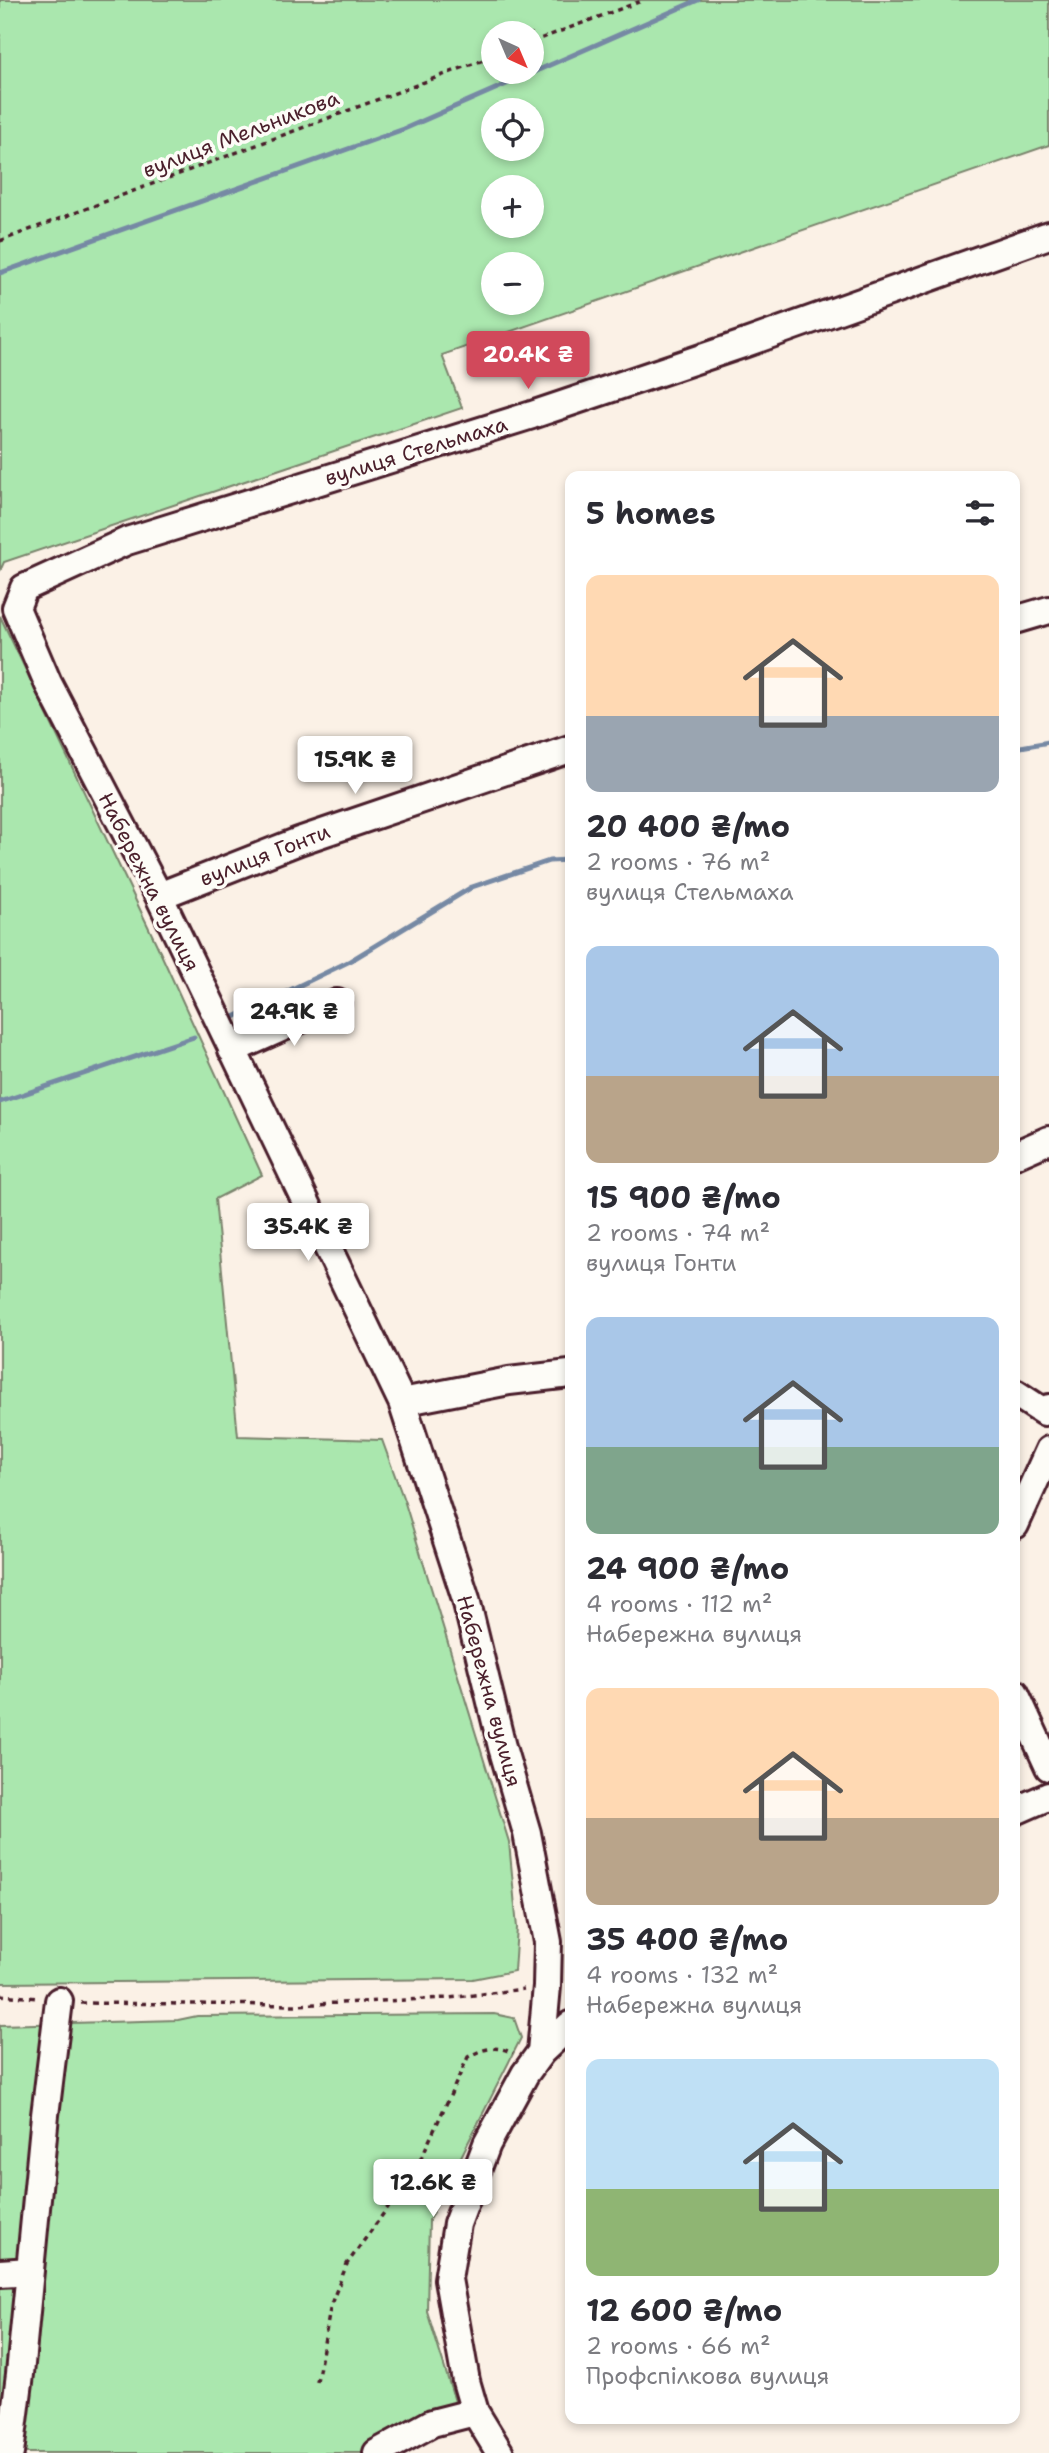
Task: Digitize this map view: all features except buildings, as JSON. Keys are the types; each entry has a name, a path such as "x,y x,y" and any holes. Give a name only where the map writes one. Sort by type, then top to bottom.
{"street":[{"name":"вулиця Стельмаха","path":"24,588 127,541 532,415 743,344 1049,235"},
{"name":"Набережна вулиця","path":"24,588 16,608 43,670 159,896 402,1402 466,1599 502,1748 527,1833 548,1942 547,1986 538,2057"},
{"path":"1020,619 1049,610"},
{"name":"вулиця Гонти","path":"159,896 299,841 565,751"},
{"path":"232,1050 337,1003"},
{"path":"1020,1153 1049,1140"},
{"path":"402,1402 509,1381 565,1375"},
{"path":"1020,1397 1047,1419"},
{"path":"1020,1514 1049,1450"},
{"path":"1020,1704 1049,1767"},
{"path":"1020,1809 1049,1796"},
{"path":"10,2453 10,2375 30,2272 59,2001"},
{"path":"500,2453 475,2412 466,2381 448,2279 457,2224 487,2144 538,2057 565,2030"},
{"path":"0,2273 30,2272"},
{"path":"377,2453 432,2423 475,2412"}],"path":[{"path":"544,38 644,0"},
{"name":"вулиця Мельникова","path":"0,241 481,61"},
{"path":"0,1995 99,2004 295,2005 449,1998 547,1986"},
{"path":"317,2382 331,2304 347,2264 417,2167 468,2057 483,2049 501,2048 538,2057"}],"green space":[{"path":"0,0 1049,0 1049,145 442,355 462,408 4,562 0,571"},
{"path":"0,616 156,943 262,1175 215,1199 238,1436 382,1440 405,1503 509,1842 517,1928 514,1971 473,1979 0,1983"},
{"path":"494,2014 514,2018 521,2038 429,2220 427,2311 461,2421 395,2453 0,2453 0,2025 178,2020 197,2016"}],"waterway":[{"path":"0,273 404,129 698,0"},
{"path":"1020,747 1049,742"},
{"path":"228,1020 350,961 472,887 549,861 565,860"},
{"path":"0,1102 194,1037"}]}
